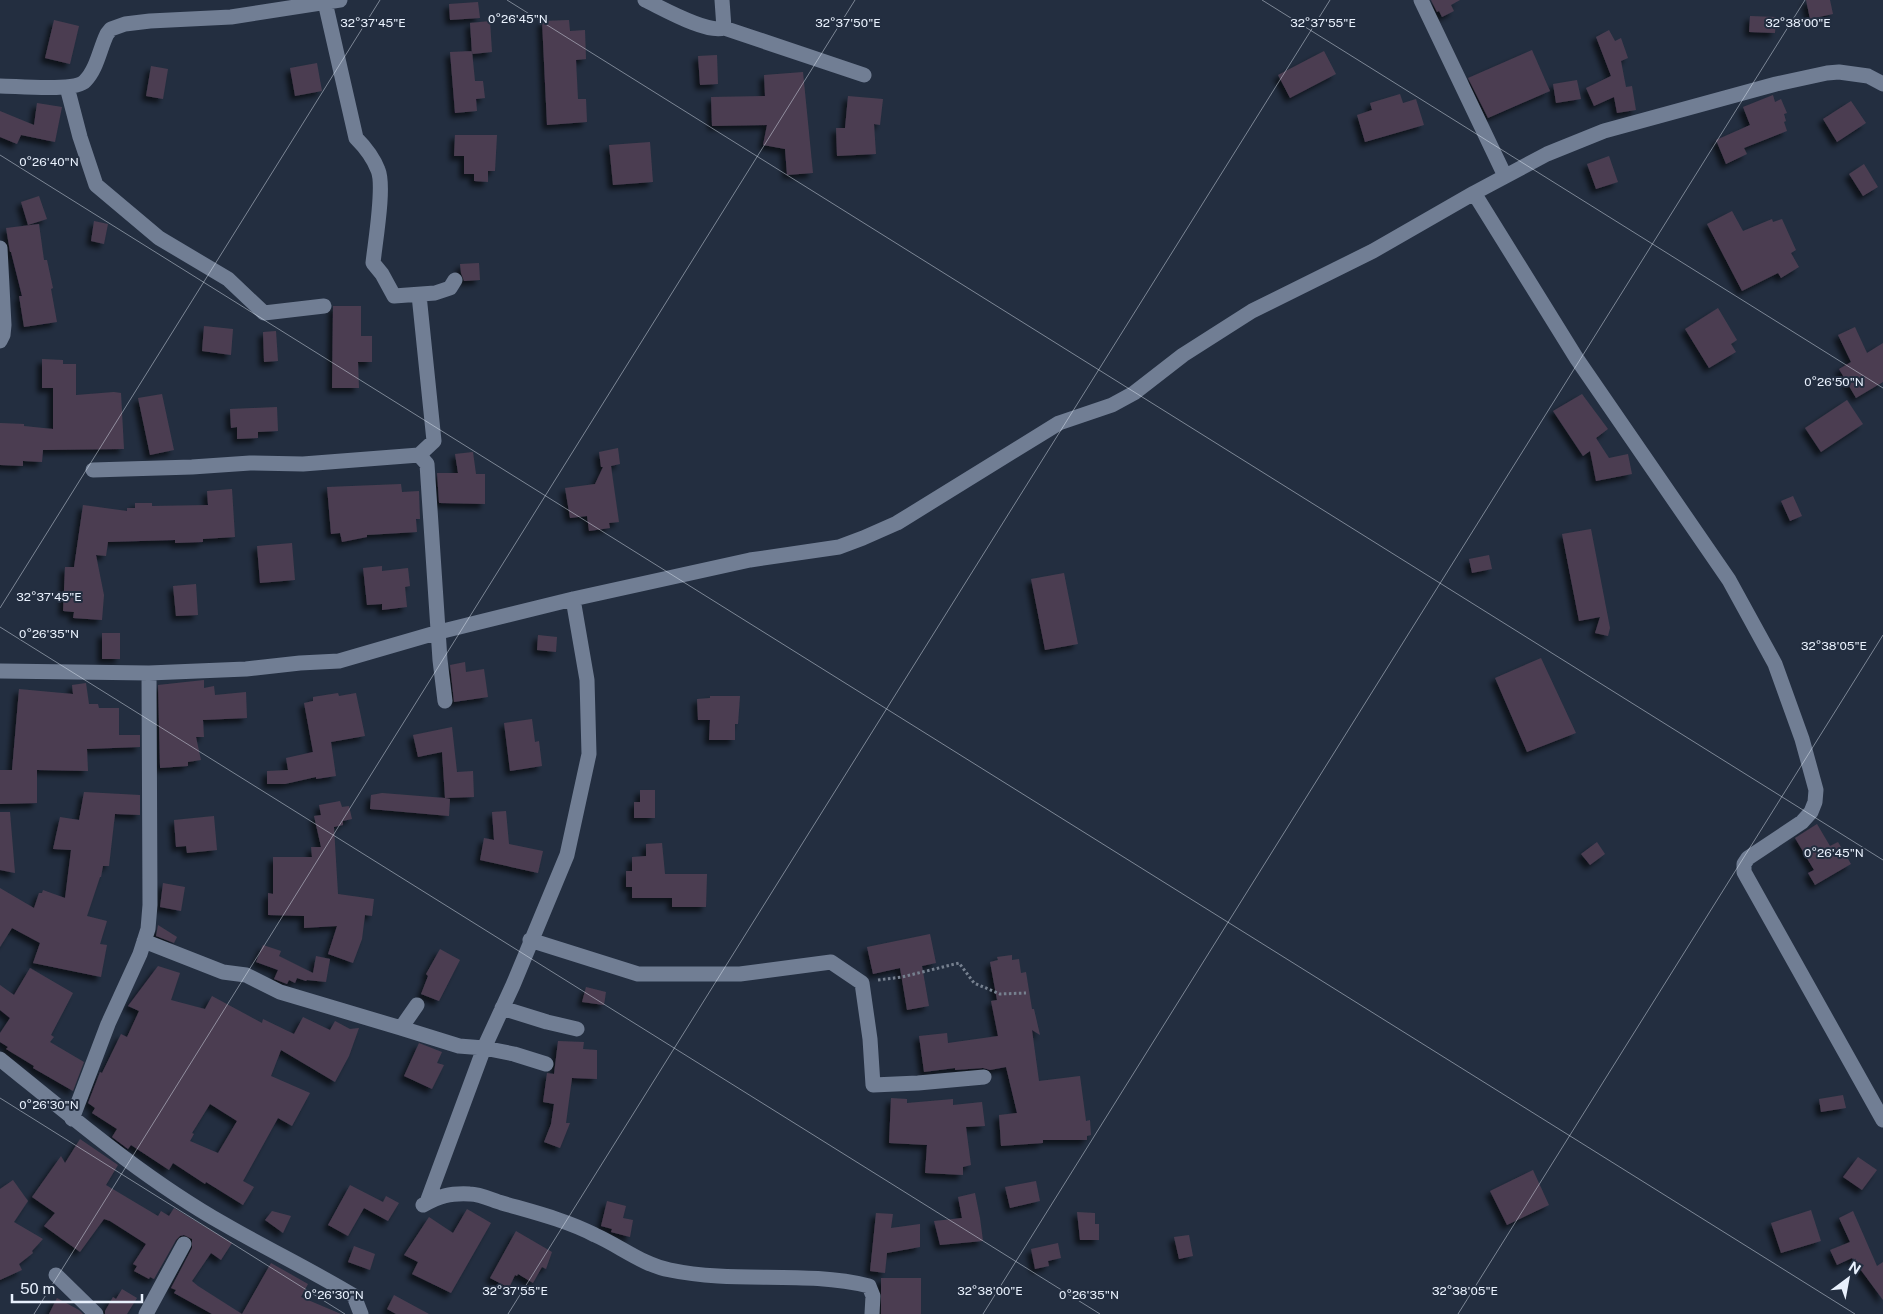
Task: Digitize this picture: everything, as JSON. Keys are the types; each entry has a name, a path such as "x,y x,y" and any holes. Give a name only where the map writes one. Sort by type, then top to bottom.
{"street":[{"path":"645,0 702,25 719,29 724,28 864,75"},
{"path":"722,0 724,28"},
{"path":"1421,0 1505,176"},
{"path":"0,86 67,87 82,84 86,80 107,34 116,26 150,20 231,17 332,1 356,138 367,150 379,171 381,191 373,263 382,274 394,296 435,293 450,288 455,280"},
{"path":"0,671 149,673 246,669 339,661 439,632 574,599 750,560 839,547 897,523 1059,423 1120,401 1134,393 1183,354 1252,311 1373,251 1547,154 1604,131 1776,84 1839,72 1868,76 1883,84"},
{"path":"67,87 80,138 96,185 159,238 228,280 264,313 324,306"},
{"path":"1474,193 1577,359 1729,580 1775,664 1802,739 1816,790 1815,802 1812,812 1802,822 1748,858 1744,864 1744,872 1883,1120"},
{"path":"0,248 4,325 0,340"},
{"path":"93,470 192,467 250,462 303,464 419,455 434,441 419,295"},
{"path":"419,455 426,464 440,660 445,701"},
{"path":"574,599 588,680 589,754 567,855 484,1048 425,1203 441,1195 471,1194 572,1225 595,1234 637,1258 668,1270 710,1276 804,1276 850,1281 869,1286 873,1296 872,1314"},
{"path":"72,1119 108,1024 140,954 148,929 150,905 149,673"},
{"path":"530,940 638,974 740,974 831,962 862,983 870,1039 873,1085 984,1077"},
{"path":"144,941 223,972 246,975 280,992 458,1046 484,1048 514,1054 546,1064"},
{"path":"402,1028 417,1005"},
{"path":"502,1008 577,1029"},
{"path":"0,1059 72,1119 150,1176 223,1224 354,1296 361,1314"},
{"path":"146,1314 184,1244"},
{"path":"56,1275 96,1314"}],"path":[{"path":"862,983 959,963 974,983 991,991 1000,994 1026,993"}],"building":[{"path":"1431,0 1460,0 1451,5 1454,11 1442,17"},
{"path":"1806,0 1830,0 1833,14 1810,19"},
{"path":"478,2 480,18 450,20 449,4"},
{"path":"1750,16 1776,17 1775,33 1749,32"},
{"path":"54,20 79,26 70,64 45,58"},
{"path":"569,20 570,31 585,30 586,59 576,60 578,99 586,99 587,122 547,125 542,21"},
{"path":"490,21 492,52 472,54 470,23"},
{"path":"1609,30 1615,41 1621,38 1628,58 1621,61 1626,87 1632,86 1636,110 1617,113 1614,97 1594,106 1586,88 1611,76 1596,37"},
{"path":"1532,50 1550,91 1488,118 1468,78"},
{"path":"472,51 475,81 483,81 485,98 476,99 477,111 455,113 450,52"},
{"path":"1324,51 1336,74 1290,98 1278,75"},
{"path":"717,55 718,84 700,85 698,56"},
{"path":"317,63 322,91 295,96 290,68"},
{"path":"151,66 168,69 163,99 146,96"},
{"path":"803,72 813,173 787,175 785,149 763,145 767,125 712,126 711,97 765,96 764,75"},
{"path":"1577,80 1581,99 1556,103 1553,84"},
{"path":"1400,94 1403,103 1416,99 1424,125 1365,142 1357,115 1372,110 1370,103"},
{"path":"1773,95 1775,102 1781,99 1787,113 1784,114 1786,121 1784,122 1787,131 1744,148 1747,154 1726,164 1716,140 1750,125 1743,107"},
{"path":"848,96 883,99 880,125 874,124 876,154 837,156 836,128 845,128"},
{"path":"1851,101 1866,123 1837,142 1823,119"},
{"path":"37,103 62,107 55,142 21,135 17,144 0,137 0,111 34,125"},
{"path":"455,135 497,135 495,171 488,171 488,182 474,181 474,174 464,174 464,156 454,156"},
{"path":"650,142 653,182 613,185 609,145"},
{"path":"1609,156 1618,182 1596,189 1587,164"},
{"path":"1864,164 1878,187 1863,196 1849,174"},
{"path":"39,196 47,219 28,225 21,202"},
{"path":"1732,211 1743,231 1772,219 1773,222 1782,219 1796,250 1791,253 1799,267 1781,278 1778,273 1742,291 1707,224"},
{"path":"94,221 108,224 104,244 91,241"},
{"path":"39,224 44,260 47,260 53,288 51,289 57,322 24,327 19,296 22,296 10,252 6,228"},
{"path":"479,263 480,280 464,281 460,264"},
{"path":"333,306 361,306 361,336 372,336 372,362 358,362 359,388 332,388"},
{"path":"1718,308 1737,340 1731,344 1736,352 1709,368 1685,329"},
{"path":"204,326 233,329 231,355 202,351"},
{"path":"1855,327 1867,353 1883,343 1883,382 1856,398 1839,369 1851,362 1838,335"},
{"path":"276,331 278,361 264,362 263,332"},
{"path":"42,359 63,360 63,364 76,364 76,395 121,393 124,449 43,450 42,462 23,461 23,466 0,465 0,423 24,424 24,426 53,429 53,388 42,388"},
{"path":"162,394 174,450 150,455 138,398"},
{"path":"1582,394 1608,429 1596,438 1609,458 1628,454 1632,474 1596,481 1590,451 1583,456 1553,411"},
{"path":"1847,400 1863,424 1821,452 1805,428"},
{"path":"277,407 278,431 258,432 258,438 237,439 237,427 231,428 230,409"},
{"path":"618,448 620,464 611,466 619,522 609,523 610,528 589,531 587,516 570,518 565,488 595,484 603,467 601,467 599,452"},
{"path":"473,452 476,474 485,474 485,504 439,503 437,473 458,473 455,454"},
{"path":"401,484 402,492 419,491 420,519 416,519 417,532 367,535 367,537 342,542 340,533 331,534 327,487"},
{"path":"232,489 235,537 203,539 203,542 175,543 175,540 108,542 106,556 96,555 104,595 102,620 73,618 74,612 63,611 65,567 74,567 83,505 127,511 127,508 135,508 135,503 152,503 152,506 208,505 207,491"},
{"path":"1793,496 1802,516 1790,521 1781,501"},
{"path":"1591,529 1610,628 1608,636 1595,633 1600,617 1579,621 1562,534"},
{"path":"292,543 295,580 260,583 257,546"},
{"path":"1489,555 1492,569 1472,573 1469,559"},
{"path":"382,566 382,571 408,568 410,586 405,587 407,607 382,610 382,604 367,605 363,568"},
{"path":"1064,573 1078,644 1045,650 1031,579"},
{"path":"196,584 198,615 176,616 173,586"},
{"path":"102,633 120,633 120,659 102,659"},
{"path":"538,635 557,637 556,652 537,650"},
{"path":"1541,658 1576,733 1527,752 1495,678"},
{"path":"465,662 466,672 484,669 488,697 454,702 450,665"},
{"path":"204,680 204,688 214,686 215,695 246,692 247,718 203,720 204,737 196,737 201,760 188,762 188,766 160,768 158,685"},
{"path":"86,683 89,704 98,704 99,708 119,708 119,735 140,735 140,747 87,749 88,771 37,770 37,803 0,804 0,770 12,770 19,689 73,694 72,685"},
{"path":"338,693 339,696 356,693 365,736 331,742 336,776 316,779 316,777 285,784 267,784 267,771 288,770 286,758 313,752 304,703 313,701 313,697"},
{"path":"710,696 740,696 738,724 735,724 735,740 709,740 710,720 698,720 697,699 710,698"},
{"path":"532,719 535,742 539,741 542,766 510,771 504,723"},
{"path":"452,727 457,772 473,771 474,797 445,798 442,752 418,757 413,735"},
{"path":"640,790 655,790 655,818 634,818 634,802 640,802"},
{"path":"84,792 140,795 140,815 115,814 109,866 103,866 87,916 107,921 100,944 107,945 101,977 33,963 40,943 12,928 0,947 0,888 34,908 39,893 42,893 43,890 65,898 71,850 53,849 60,817 79,820"},
{"path":"382,793 450,799 449,816 370,809 371,795"},
{"path":"340,801 342,807 349,806 352,819 343,821 343,825 334,827 338,894 374,899 372,916 365,915 362,939 353,963 328,954 337,926 304,928 304,916 268,915 268,893 273,894 273,857 312,857 311,847 321,847 314,816 321,815 319,805"},
{"path":"506,811 509,844 543,851 538,873 480,860 484,838 494,840 492,812"},
{"path":"0,812 10,812 15,873 0,870"},
{"path":"214,816 217,850 187,853 186,846 176,847 174,820"},
{"path":"1817,824 1830,846 1838,842 1851,864 1815,885 1808,873 1814,870 1795,838"},
{"path":"1597,842 1605,854 1590,865 1581,854"},
{"path":"662,843 665,874 707,874 706,907 672,907 672,898 632,898 632,887 626,887 626,871 632,871 632,857 646,856 646,844"},
{"path":"163,883 185,887 181,911 160,907"},
{"path":"158,925 177,937 174,943 156,936"},
{"path":"930,934 936,963 922,966 929,1006 907,1010 900,968 873,974 867,947"},
{"path":"263,945 281,951 279,956 313,973 316,956 330,959 326,982 306,981 297,978 295,983 289,980 287,984 274,979 278,970 256,962"},
{"path":"440,949 460,960 439,1001 421,994 428,976 426,974"},
{"path":"1012,955 1012,960 1019,959 1021,973 1026,972 1032,1009 1034,1009 1040,1035 1032,1030 1039,1081 1080,1076 1086,1121 1090,1120 1091,1135 1087,1136 1087,1140 1043,1140 1043,1143 1001,1146 999,1115 1017,1113 1006,1067 990,1070 983,1068 955,1070 955,1068 924,1072 919,1036 947,1033 948,1043 998,1036 991,1001 997,1000 990,962 998,960 997,957"},
{"path":"158,966 180,973 171,1000 205,1009 212,996 262,1023 263,1019 294,1034 303,1017 330,1030 335,1021 350,1029 359,1028 349,1056 335,1082 281,1050 271,1076 310,1093 292,1126 278,1118 243,1181 254,1187 243,1205 206,1182 205,1184 173,1163 169,1170 131,1145 128,1149 112,1137 117,1129 92,1113 95,1108 88,1103 100,1072 102,1073 121,1034 127,1037 139,1011 128,1006","holes":["210,1104 237,1121 218,1153 190,1141 194,1134 192,1133"]},
{"path":"30,968 73,993 51,1035 54,1037 50,1042 84,1062 73,1091 33,1068 34,1066 6,1049 8,1047 0,1042 0,1033 10,1018 0,1010 0,985 14,995"},
{"path":"586,987 606,992 604,1005 582,1002"},
{"path":"558,1041 584,1042 583,1049 597,1050 597,1079 572,1078 566,1123 570,1123 560,1148 544,1142 551,1124 554,1104 543,1102 547,1073 554,1074"},
{"path":"419,1043 442,1052 437,1063 444,1065 432,1089 404,1076"},
{"path":"1843,1095 1846,1108 1821,1112 1819,1099"},
{"path":"891,1098 907,1099 907,1103 953,1099 953,1105 982,1102 985,1126 966,1127 971,1165 963,1167 963,1175 925,1173 927,1145 889,1143"},
{"path":"80,1139 118,1165 106,1185 158,1216 161,1211 169,1216 174,1208 232,1243 221,1260 211,1253 192,1281 242,1314 212,1314 174,1293 176,1290 171,1288 192,1248 192,1239 184,1235 176,1240 154,1279 150,1277 149,1279 134,1271 137,1266 133,1264 146,1244 110,1221 104,1219 80,1252 44,1226 55,1213 32,1197 61,1156 65,1163"},
{"path":"1858,1157 1877,1170 1862,1190 1843,1177"},
{"path":"1533,1170 1549,1205 1507,1225 1490,1191"},
{"path":"13,1180 28,1201 14,1222 43,1239 32,1251 33,1253 19,1264 22,1270 0,1280 0,1189"},
{"path":"1036,1181 1040,1201 1010,1208 1005,1187"},
{"path":"350,1185 383,1202 386,1196 399,1203 388,1221 364,1208 348,1236 328,1225"},
{"path":"975,1193 983,1241 940,1245 934,1221 962,1218 958,1197"},
{"path":"607,1201 626,1206 623,1218 633,1220 630,1237 611,1232 612,1229 601,1226"},
{"path":"467,1209 491,1223 451,1293 412,1274 418,1262 404,1255 429,1217 453,1233"},
{"path":"1811,1210 1821,1241 1781,1253 1771,1223"},
{"path":"272,1211 291,1216 283,1233 265,1220"},
{"path":"1853,1211 1877,1266 1883,1262 1883,1300 1852,1258 1837,1265 1830,1250 1850,1242 1839,1218"},
{"path":"1077,1212 1095,1213 1095,1224 1099,1224 1099,1240 1080,1240"},
{"path":"876,1213 893,1214 891,1228 920,1224 920,1247 887,1253 885,1273 870,1271"},
{"path":"516,1231 552,1252 546,1269 542,1267 533,1283 518,1274 517,1276 515,1275 509,1288 490,1278"},
{"path":"1189,1235 1193,1256 1179,1259 1174,1237"},
{"path":"1058,1243 1061,1258 1048,1261 1049,1266 1035,1269 1031,1249"},
{"path":"354,1246 375,1254 370,1270 348,1262"},
{"path":"271,1263 308,1284 301,1297 341,1314 242,1314"},
{"path":"881,1278 921,1278 921,1314 881,1314"},
{"path":"122,1289 137,1298 127,1314 105,1314 113,1297 116,1299"},
{"path":"394,1295 429,1314 396,1314 387,1309"},
{"path":"57,1298 79,1310 83,1314 49,1314"}]}
